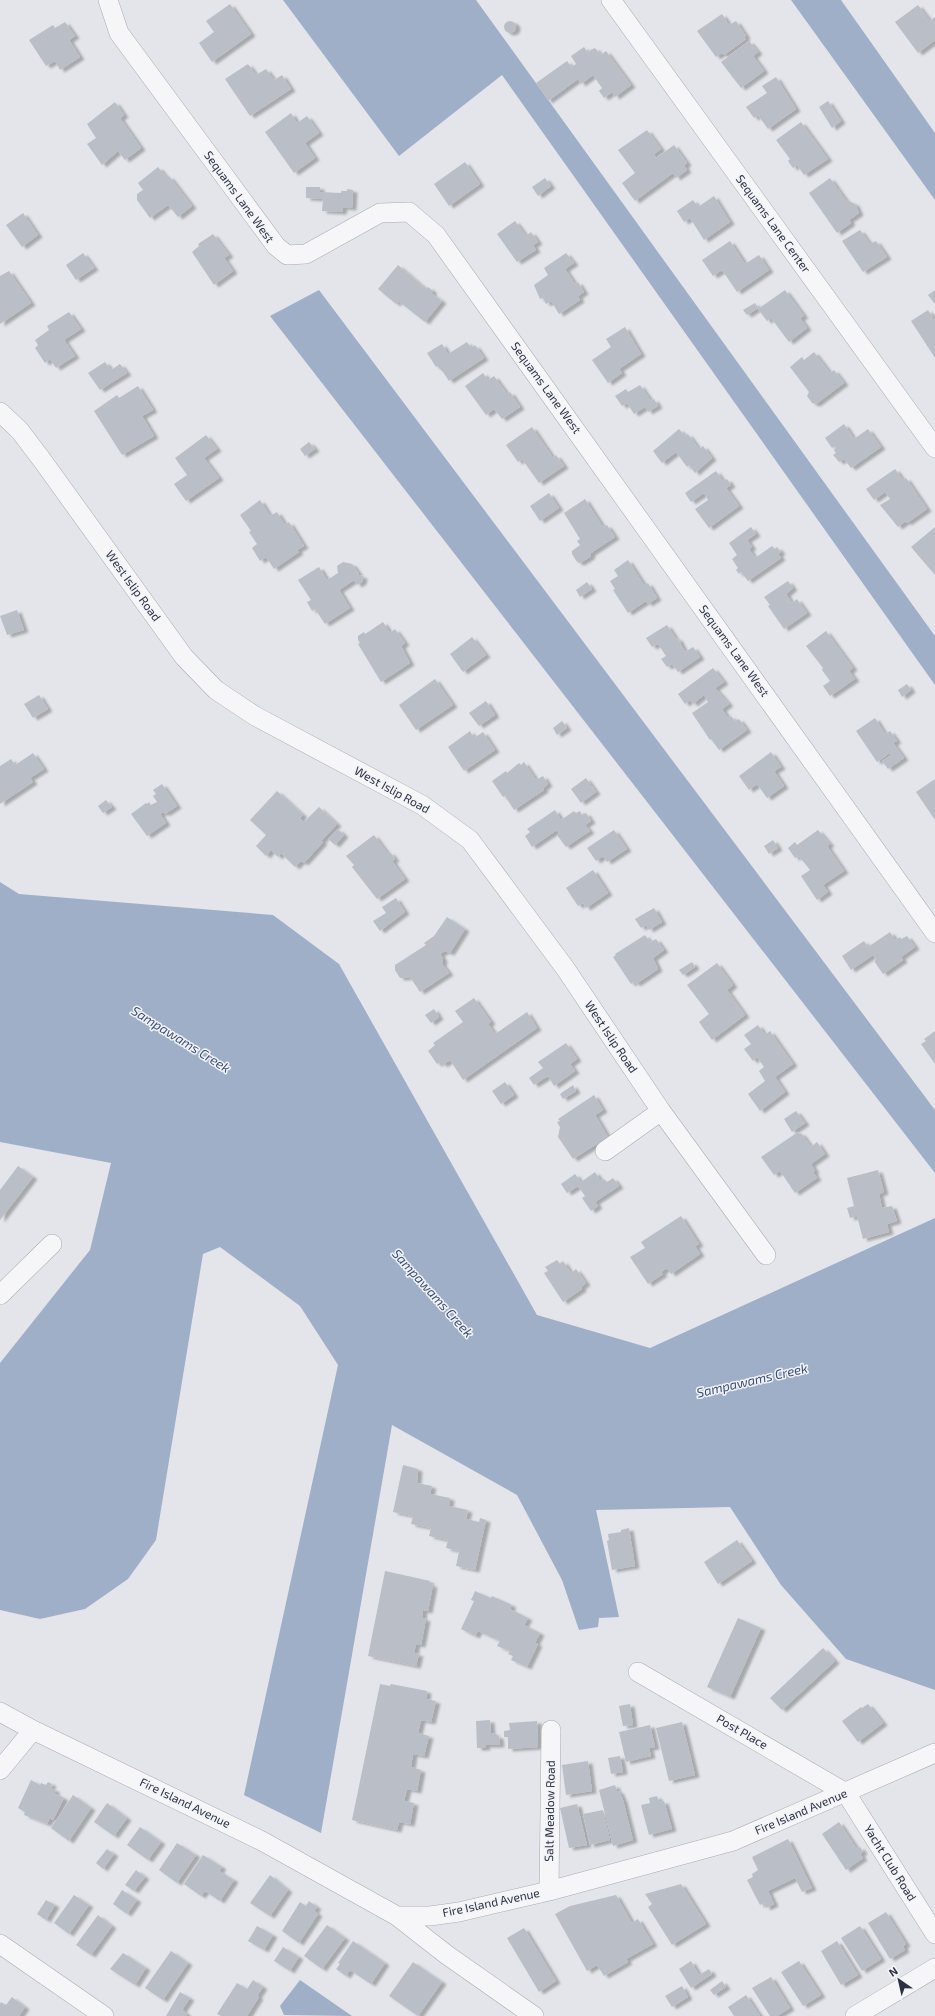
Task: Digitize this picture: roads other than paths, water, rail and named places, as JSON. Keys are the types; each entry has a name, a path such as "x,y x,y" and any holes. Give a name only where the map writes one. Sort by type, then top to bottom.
{"street":[{"name":"Sequams Lane West","path":"108,0 119,33 276,246 287,255 306,254 380,213 409,212 436,235 935,933"},
{"name":"Sequams Lane Center","path":"611,0 935,448"},
{"name":"West Islip Road","path":"0,412 20,431 42,460 184,657 216,690 255,716 422,805 470,840 565,968 661,1111 766,1255"},
{"path":"605,1152 661,1111"},
{"path":"0,1295 52,1244"},
{"name":"Post Place","path":"638,1672 846,1793"},
{"name":"Fire Island Avenue","path":"0,1712 33,1730 262,1841 397,1916 430,1916 460,1912 549,1891 733,1841 935,1753"},
{"path":"0,1770 33,1730"},
{"name":"Salt Meadow Road","path":"549,1891 551,1730"},
{"name":"Yacht Club Road","path":"846,1793 935,1934"},
{"path":"397,1916 447,1955 534,2016"},
{"path":"0,1944 104,2016"},
{"path":"855,2016 935,1968"}],"water":[{"path":"283,0 476,0 935,636 935,685 502,75 399,156"},
{"path":"791,0 841,0 935,133 935,200"},
{"path":"319,290 935,1110 935,1173 270,316"},
{"name":"Sampawams Creek","path":"0,882 19,894 273,915 339,964 537,1315 650,1348 935,1218 935,1690 846,1659 781,1585 730,1507 596,1510 619,1617 599,1618 598,1627 579,1630 562,1580 517,1495 392,1425 321,1833 244,1795 338,1365 300,1306 220,1247 203,1254 156,1540 128,1579 85,1609 40,1619 0,1610 0,1363 90,1250 111,1163 0,1142"},
{"path":"300,1980 352,2016 284,2015 280,2006"}]}
